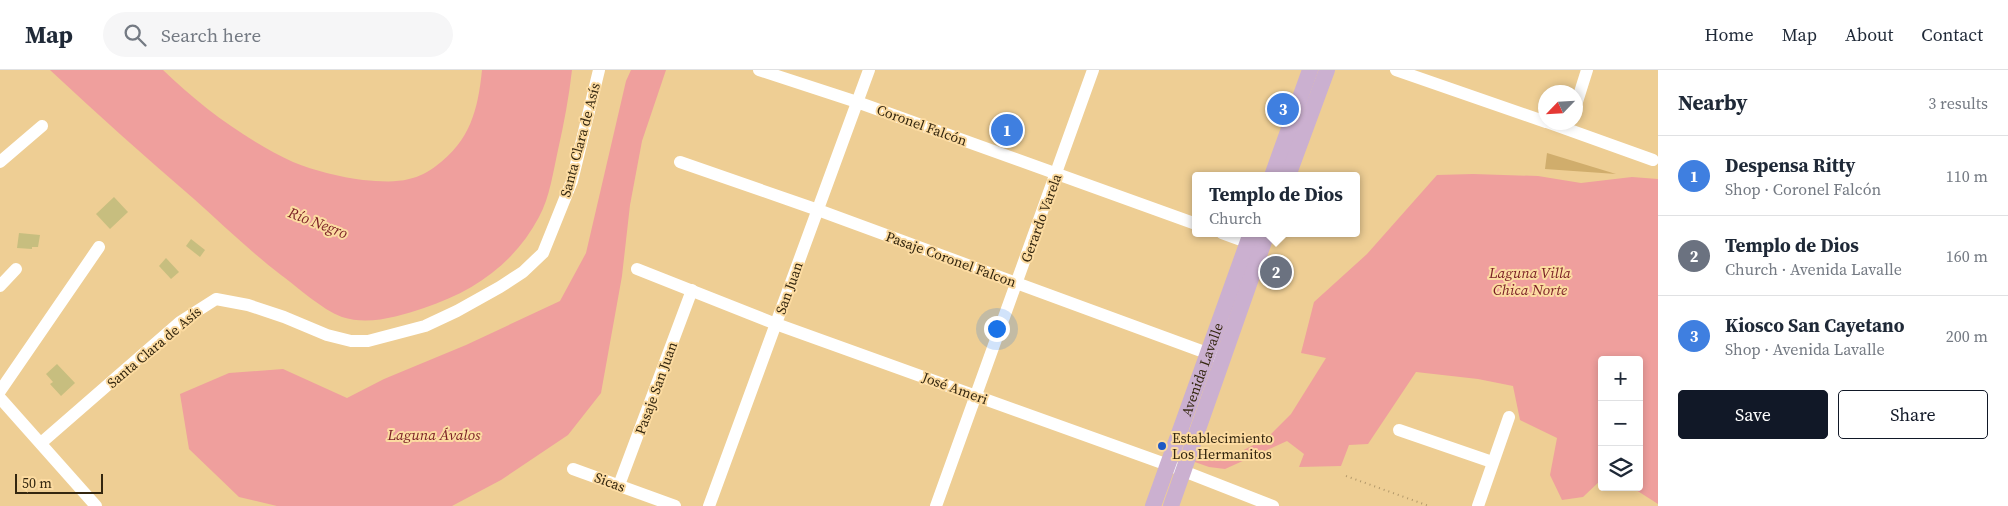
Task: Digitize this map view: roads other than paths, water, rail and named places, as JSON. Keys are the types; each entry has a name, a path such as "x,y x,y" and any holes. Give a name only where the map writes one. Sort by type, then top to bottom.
{"main road":[{"path":"1273,172 1310,70"},
{"path":"1289,172 1327,70"},
{"name":"Avenida Lavalle","path":"1153,506 1168,465 1215,356 1257,239"},
{"name":"Avenida Lavalle","path":"1171,506 1183,472 1215,356"}],"street":[{"name":"Santa Clara de Asís","path":"41,443 180,322 216,299 248,305 284,317 327,335 351,341 368,341 425,326 464,307 523,272 543,253 572,181 599,70"},
{"name":"Coronel Falcón","path":"759,70 857,102 1192,223"},
{"name":"San Juan","path":"709,506 869,70"},
{"name":"Gerardo Varela","path":"936,506 1093,70"},
{"path":"1396,70 1538,119"},
{"path":"1582,85 1587,70"},
{"path":"0,162 42,126"},
{"path":"1578,130 1653,160"},
{"name":"Pasaje Coronel Falcon","path":"680,162 818,210 1215,356"},
{"path":"0,391 100,247"},
{"path":"0,286 16,269"},
{"name":"José Ameri","path":"637,269 776,324 1168,465 1273,506"},
{"name":"Pasaje San Juan","path":"619,486 692,290"},
{"path":"0,398 96,506"},
{"path":"1478,506 1509,417"},
{"path":"1399,430 1492,462"},
{"name":"Sicas","path":"573,468 676,506"}],"water":[{"name":"Río Negro","path":"50,70 163,70 224,121 241,133 293,162 337,175 363,180 386,181 403,180 423,174 436,166 457,146 475,111 482,70 572,70 549,193 539,217 518,249 491,274 460,293 404,314 384,319 363,321 342,317 326,309 270,266"},
{"name":"Laguna Ávalos","path":"631,70 666,70 642,141 630,205 622,276 601,393 568,435 501,480 452,506 277,506 239,497 189,449 180,394 229,373 283,369 347,398 384,379 466,345 560,301 586,253 626,81"},
{"name":"Laguna Villa Chica Norte","path":"1437,175 1538,176 1581,183 1632,177 1658,179 1658,504 1638,491 1643,491 1643,356 1598,356 1598,483 1583,497 1562,500 1550,475 1557,438 1520,420 1513,386 1478,379 1416,372 1368,444 1349,445 1341,466 1299,467 1304,454 1287,441 1225,469 1209,467 1192,461 1228,458 1267,438 1291,414 1326,358 1301,353 1314,302 1367,254"}],"place":[{"name":"Kiosco San Cayetano","path":"1283,109"},
{"name":"Despensa Ritty","path":"1007,130"},
{"name":"Templo de Dios","path":"1276,272"},
{"name":"Establecimiento Los Hermanitos","path":"1162,446"}]}
